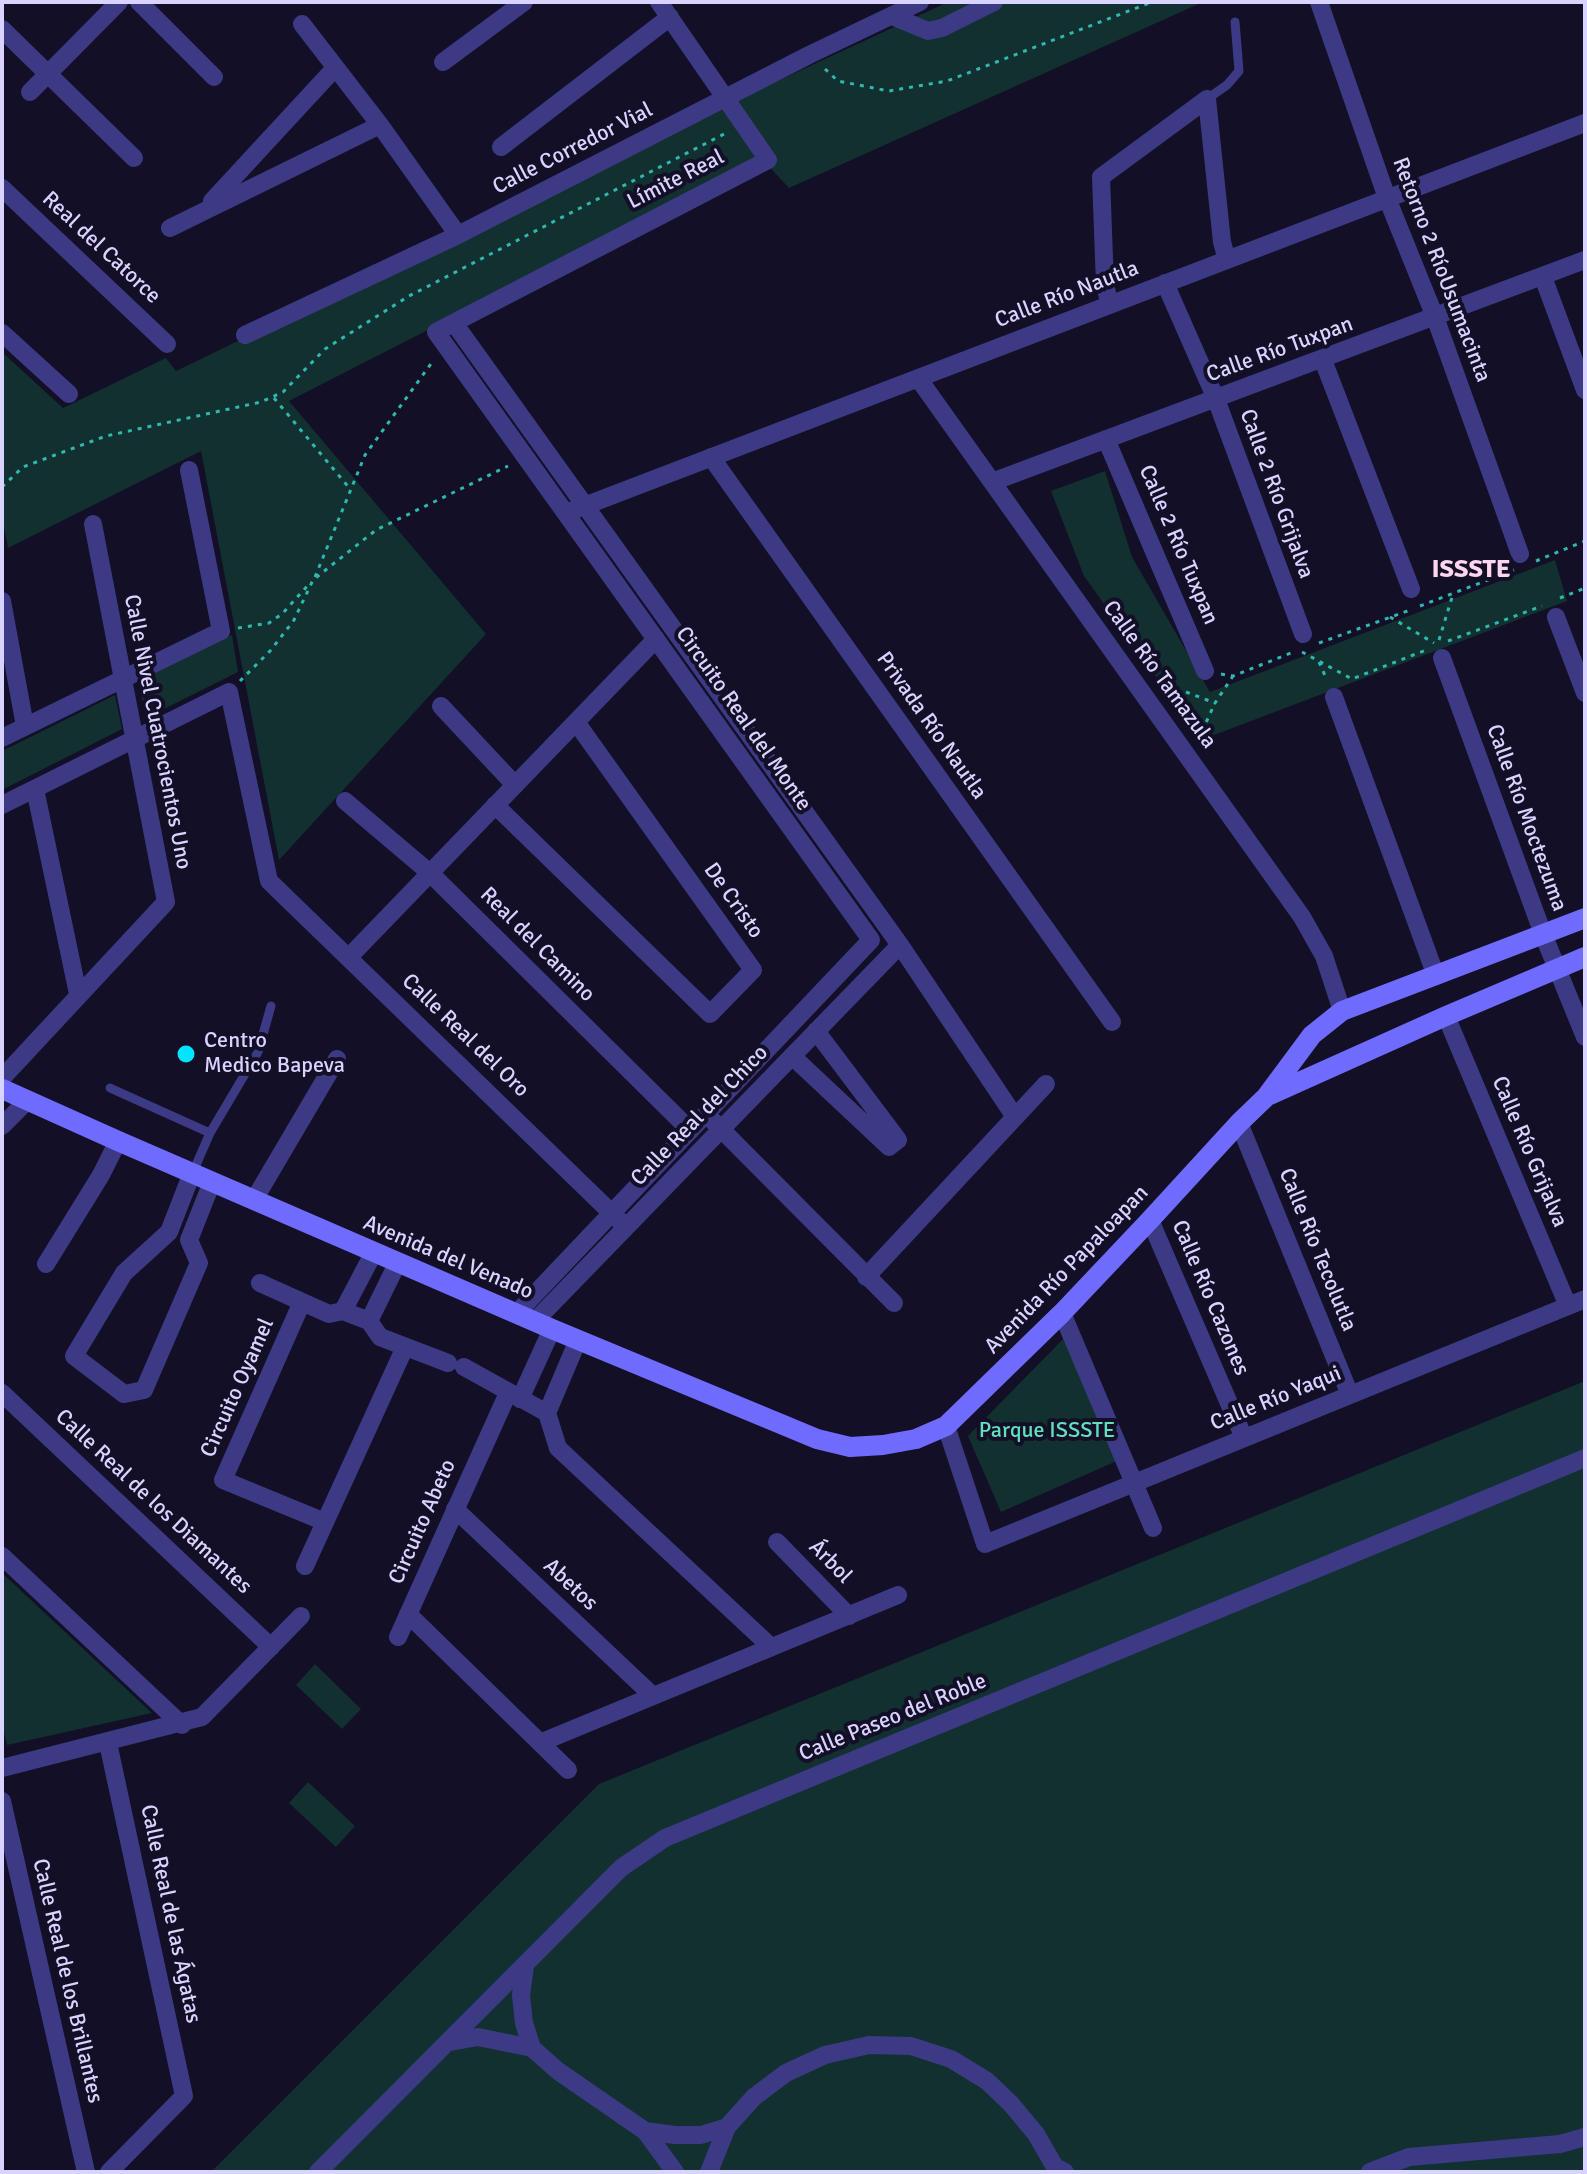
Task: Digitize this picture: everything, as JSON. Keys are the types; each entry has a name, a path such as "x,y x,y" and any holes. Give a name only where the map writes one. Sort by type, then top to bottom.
{"street":[{"path":"30,92 119,2"},
{"path":"139,2 214,77"},
{"path":"443,62 524,2"},
{"name":"Calle Corredor Vial","path":"245,335 458,235 809,55 920,2"},
{"path":"892,16 928,31 942,28 994,2"},
{"name":"Retorno 2 RíoUsumacinta","path":"1319,2 1387,198 1435,317 1520,554"},
{"path":"501,147 664,10"},
{"name":"Límite Real","path":"441,339 454,323 768,160 664,10"},
{"path":"302,24 380,125 458,235"},
{"path":"2,29 134,158"},
{"path":"203,210 335,68"},
{"path":"1207,99 1222,242 1227,260"},
{"path":"1110,305 1105,285 1101,177 1207,99"},
{"name":"Calle Río Nautla","path":"566,513 1585,123"},
{"path":"170,228 380,125"},
{"name":"Real del Catorce","path":"2,188 167,344"},
{"name":"Calle Río Tuxpan","path":"992,482 1585,260"},
{"path":"1543,277 1585,390"},
{"name":"Calle 2 Río Grijalva","path":"1165,283 1216,399 1301,642"},
{"name":"Circuito Real del Monte","path":"454,323 900,945 1015,1117"},
{"path":"2,333 69,394"},
{"name":"Circuito Real del Monte","path":"441,339 871,940 612,1212 534,1321"},
{"path":"1323,360 1411,589"},
{"name":"Calle Río Tamazula","path":"918,378 1302,917 1324,956 1342,1011"},
{"name":"Calle 2 Río Tuxpan","path":"1106,439 1205,671"},
{"name":"Privada Río Nautla","path":"711,457 1112,1022"},
{"path":"2,738 221,631 189,470"},
{"name":"Calle Nivel Cuatrocientos Uno","path":"2,1078 166,902 93,524"},
{"path":"2,601 25,726"},
{"path":"1556,617 1585,693"},
{"path":"349,957 656,639"},
{"name":"Calle Río Moctezuma","path":"1440,652 1556,969 1585,1037"},
{"path":"2,805 229,692"},
{"name":"Calle Real del Oro","path":"229,692 269,881 626,1227"},
{"path":"1334,697 1436,976"},
{"path":"441,706 515,785"},
{"name":"De Cristo","path":"495,805 710,1014 753,970 576,722"},
{"path":"35,789 78,994"},
{"name":"Real del Camino","path":"345,801 430,873 690,1130"},
{"name":"Avenida Río Papaloapan","path":"883,1445 916,1439 946,1426 1062,1313 1266,1097 1312,1035 1342,1011 1585,918"},
{"name":"Calle Real del Chico","path":"534,1321 900,945"},
{"name":"Avenida Río Papaloapan","path":"1266,1097 1585,957"},
{"name":"Calle Río Grijalva","path":"1446,1016 1577,1303"},
{"path":"792,1056 889,1147 898,1140 816,1031"},
{"path":"254,1200 337,1059"},
{"path":"866,1277 1046,1084"},
{"name":"Avenida del Venado","path":"2,1089 578,1340 817,1439 850,1447 883,1445"},
{"path":"2,1126 28,1100"},
{"path":"705,1113 894,1303"},
{"name":"Calle Río Tecolutla","path":"1239,1123 1350,1395"},
{"path":"46,1264 101,1175 118,1141"},
{"path":"169,1232 189,1240 199,1263 144,1390 124,1394 74,1356 124,1273 169,1232 192,1173"},
{"path":"189,1240 212,1182"},
{"name":"Calle Río Cazones","path":"1150,1220 1244,1438"},
{"path":"343,1311 374,1252"},
{"path":"369,1321 398,1262"},
{"name":"Circuito Oyamel","path":"260,1283 329,1314 343,1311 369,1321 380,1337 456,1365 514,1396"},
{"name":"Circuito Oyamel","path":"302,1302 223,1480 325,1522"},
{"name":"Calle Río Yaqui","path":"946,1426 985,1544 1577,1303"},
{"path":"1062,1313 1153,1528"},
{"name":"Circuito Abeto","path":"534,1321 514,1396 455,1509 408,1614 568,1770"},
{"path":"578,1340 547,1413 558,1448 770,1646"},
{"path":"305,1566 405,1347"},
{"name":"Calle Real de los Diamantes","path":"2,1393 271,1647"},
{"path":"514,1396 547,1413"},
{"name":"Calle Paseo del Roble","path":"318,2172 621,1868 665,1838 1585,1458"},
{"name":"Abetos","path":"455,1509 653,1696"},
{"name":"Árbol","path":"777,1542 849,1616"},
{"path":"2,1556 182,1725"},
{"path":"542,1742 898,1595"},
{"path":"398,1637 408,1614"},
{"path":"2,1768 182,1725 202,1717 301,1616"},
{"name":"Calle Real de las Ágatas","path":"108,1743 184,2096 109,2172"},
{"name":"Calle Real de los Brillantes","path":"2,1801 86,2172"},
{"path":"525,1966 521,1995 524,2023 532,2048"},
{"path":"450,2042 478,2037 532,2048 558,2071 645,2131 675,2172"},
{"path":"709,2172 727,2127 754,2097 786,2073 825,2055 869,2045 911,2046 951,2059 987,2081 1036,2134 1059,2170"},
{"path":"645,2131 701,2135 727,2127"},
{"path":"1370,2172 1409,2157 1560,2144 1585,2137"}],"lane":[{"path":"1207,99 1227,85 1239,71 1235,22"},
{"path":"192,1173 210,1133 258,1052 271,1006"},
{"path":"110,1088 210,1133"}],"path":[{"path":"809,55 838,81 889,91 947,81 1152,2"},
{"path":"2,487 23,467 106,436 273,397 283,392 325,349 409,296 744,123"},
{"path":"229,692 271,650 294,620 365,455 441,339"},
{"path":"273,397 351,490"},
{"path":"221,631 269,623 282,614 313,580 376,530 526,457"},
{"path":"1440,652 1390,617 1585,541"},
{"path":"1301,642 1352,679 1440,652 1585,588"},
{"path":"1440,652 1453,594"},
{"path":"1179,745 1203,729 1233,676"},
{"path":"1156,713 1186,692 1215,703"}],"green space":[{"path":"948,2 1203,2 789,188 762,159 289,401 486,634 279,860 201,451 8,548 2,518 2,352 63,408 166,358 176,371 728,104"},
{"path":"1105,471 1132,557 1210,692 1555,560 1567,601 1201,740 1084,576 1051,491"},
{"path":"232,635 238,672 146,718 138,681"},
{"path":"115,695 122,729 2,790 2,751"},
{"name":"Parque ISSSTE","path":"1065,1337 1119,1460 1001,1512 968,1436"},
{"path":"1585,1381 1585,2172 211,2172 599,1784"},
{"path":"2,1573 152,1713 7,1745 2,1723"},
{"path":"315,1664 361,1709 342,1729 296,1685"},
{"path":"308,1782 355,1826 336,1847 289,1803"}],"place":[{"name":"Centro Medico Bapeva","path":"186,1054"}],"district":[{"name":"ISSSTE","path":"1471,570"}]}
